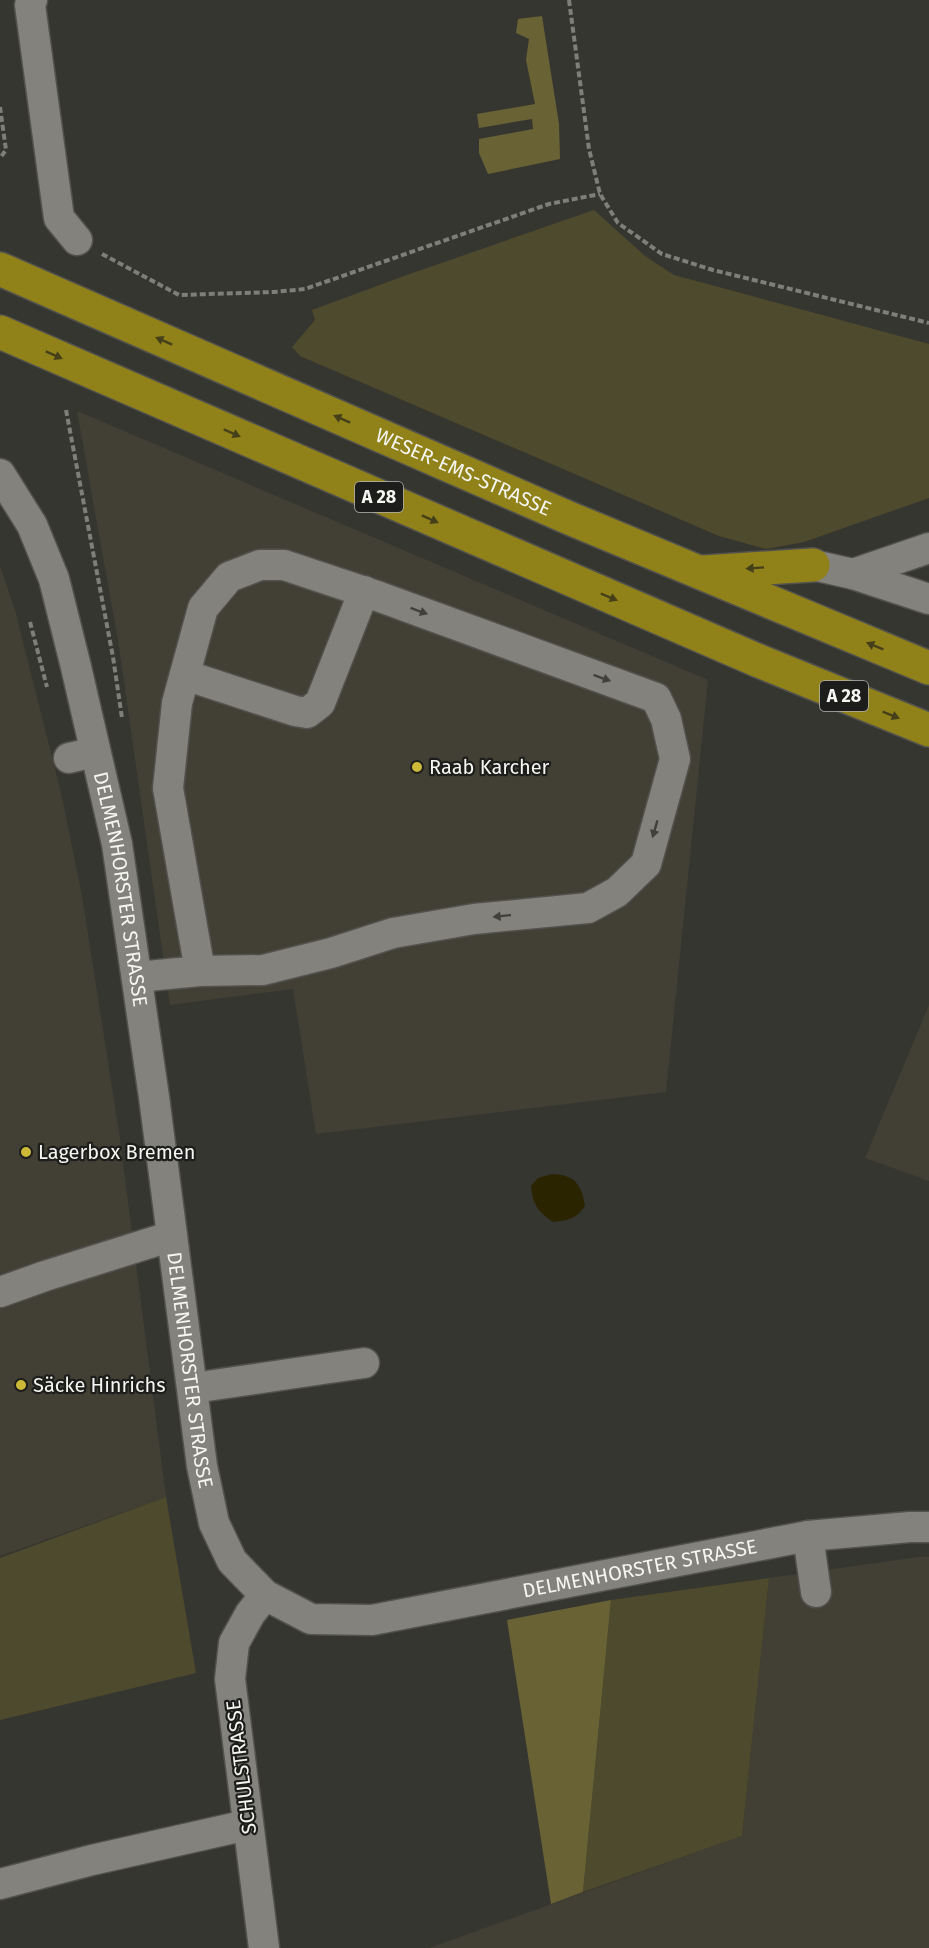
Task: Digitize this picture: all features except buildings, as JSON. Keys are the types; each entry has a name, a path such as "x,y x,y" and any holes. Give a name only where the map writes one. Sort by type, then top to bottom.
{"highway":[{"name":"WESER-EMS-STRASSE","path":"0,269 569,518 929,668"},
{"name":"A 28","path":"0,332 727,647 929,730"},
{"path":"698,572 813,565"}],"street":[{"path":"32,0 30,5 59,218 77,240"},
{"name":"DELMENHORSTER STRASSE","path":"0,474 33,525 54,579 76,667 82,755 117,844 137,977 202,1466 214,1523 232,1561 264,1595 311,1619 372,1620 808,1536 929,1527"},
{"path":"853,574 929,549"},
{"path":"137,977 200,970 263,970 331,953 393,933 474,919 588,908 617,892 646,864 675,759 666,718 656,698 364,591 285,565 260,565 229,577 203,608 177,703 168,788 200,970"},
{"path":"813,565 853,574 929,599"},
{"path":"185,675 307,713 320,703 364,591"},
{"path":"0,1292 172,1236"},
{"path":"193,1388 364,1363"},
{"path":"808,1536 816,1592"},
{"name":"SCHULSTRASSE","path":"264,1595 250,1614 234,1643 230,1679 264,1948"},
{"path":"0,1884 92,1860 247,1825"}],"path":[{"path":"569,0 590,149 600,194 618,223 662,254 713,270 929,323"},
{"path":"0,106 6,150 0,158"},
{"path":"77,240 179,295 304,290 549,204 600,194"},
{"path":"66,410 113,657"},
{"path":"29,618 43,676"}],"shaded area":[{"path":"542,16 559,124 560,159 488,174 479,153 479,139 533,129 532,119 479,128 477,114 535,104 526,60 529,39 516,33 518,19"},
{"path":"594,210 645,256 674,275 929,344 929,498 804,542 766,549 719,536 300,356 292,347 315,320 312,310"},
{"path":"77,411 708,680 666,1092 316,1134 293,989 170,1005 119,646"},
{"path":"0,566 16,614 62,797 82,896 119,1132 166,1497 0,1556"},
{"path":"929,1005 929,1181 865,1158"},
{"path":"552,1174 566,1176 579,1186 585,1206 572,1218 553,1222 540,1211 535,1203 531,1186 538,1178"},
{"path":"166,1497 196,1673 0,1720 0,1558"},
{"path":"929,1557 929,1948 429,1948 742,1836 769,1578"},
{"path":"769,1578 742,1836 583,1892 611,1600"},
{"path":"611,1600 583,1892 551,1904 507,1620"}],"place":[{"name":"Raab Karcher","path":"417,767"},
{"name":"Lagerbox Bremen","path":"26,1152"},
{"name":"Säcke Hinrichs","path":"21,1385"}]}
